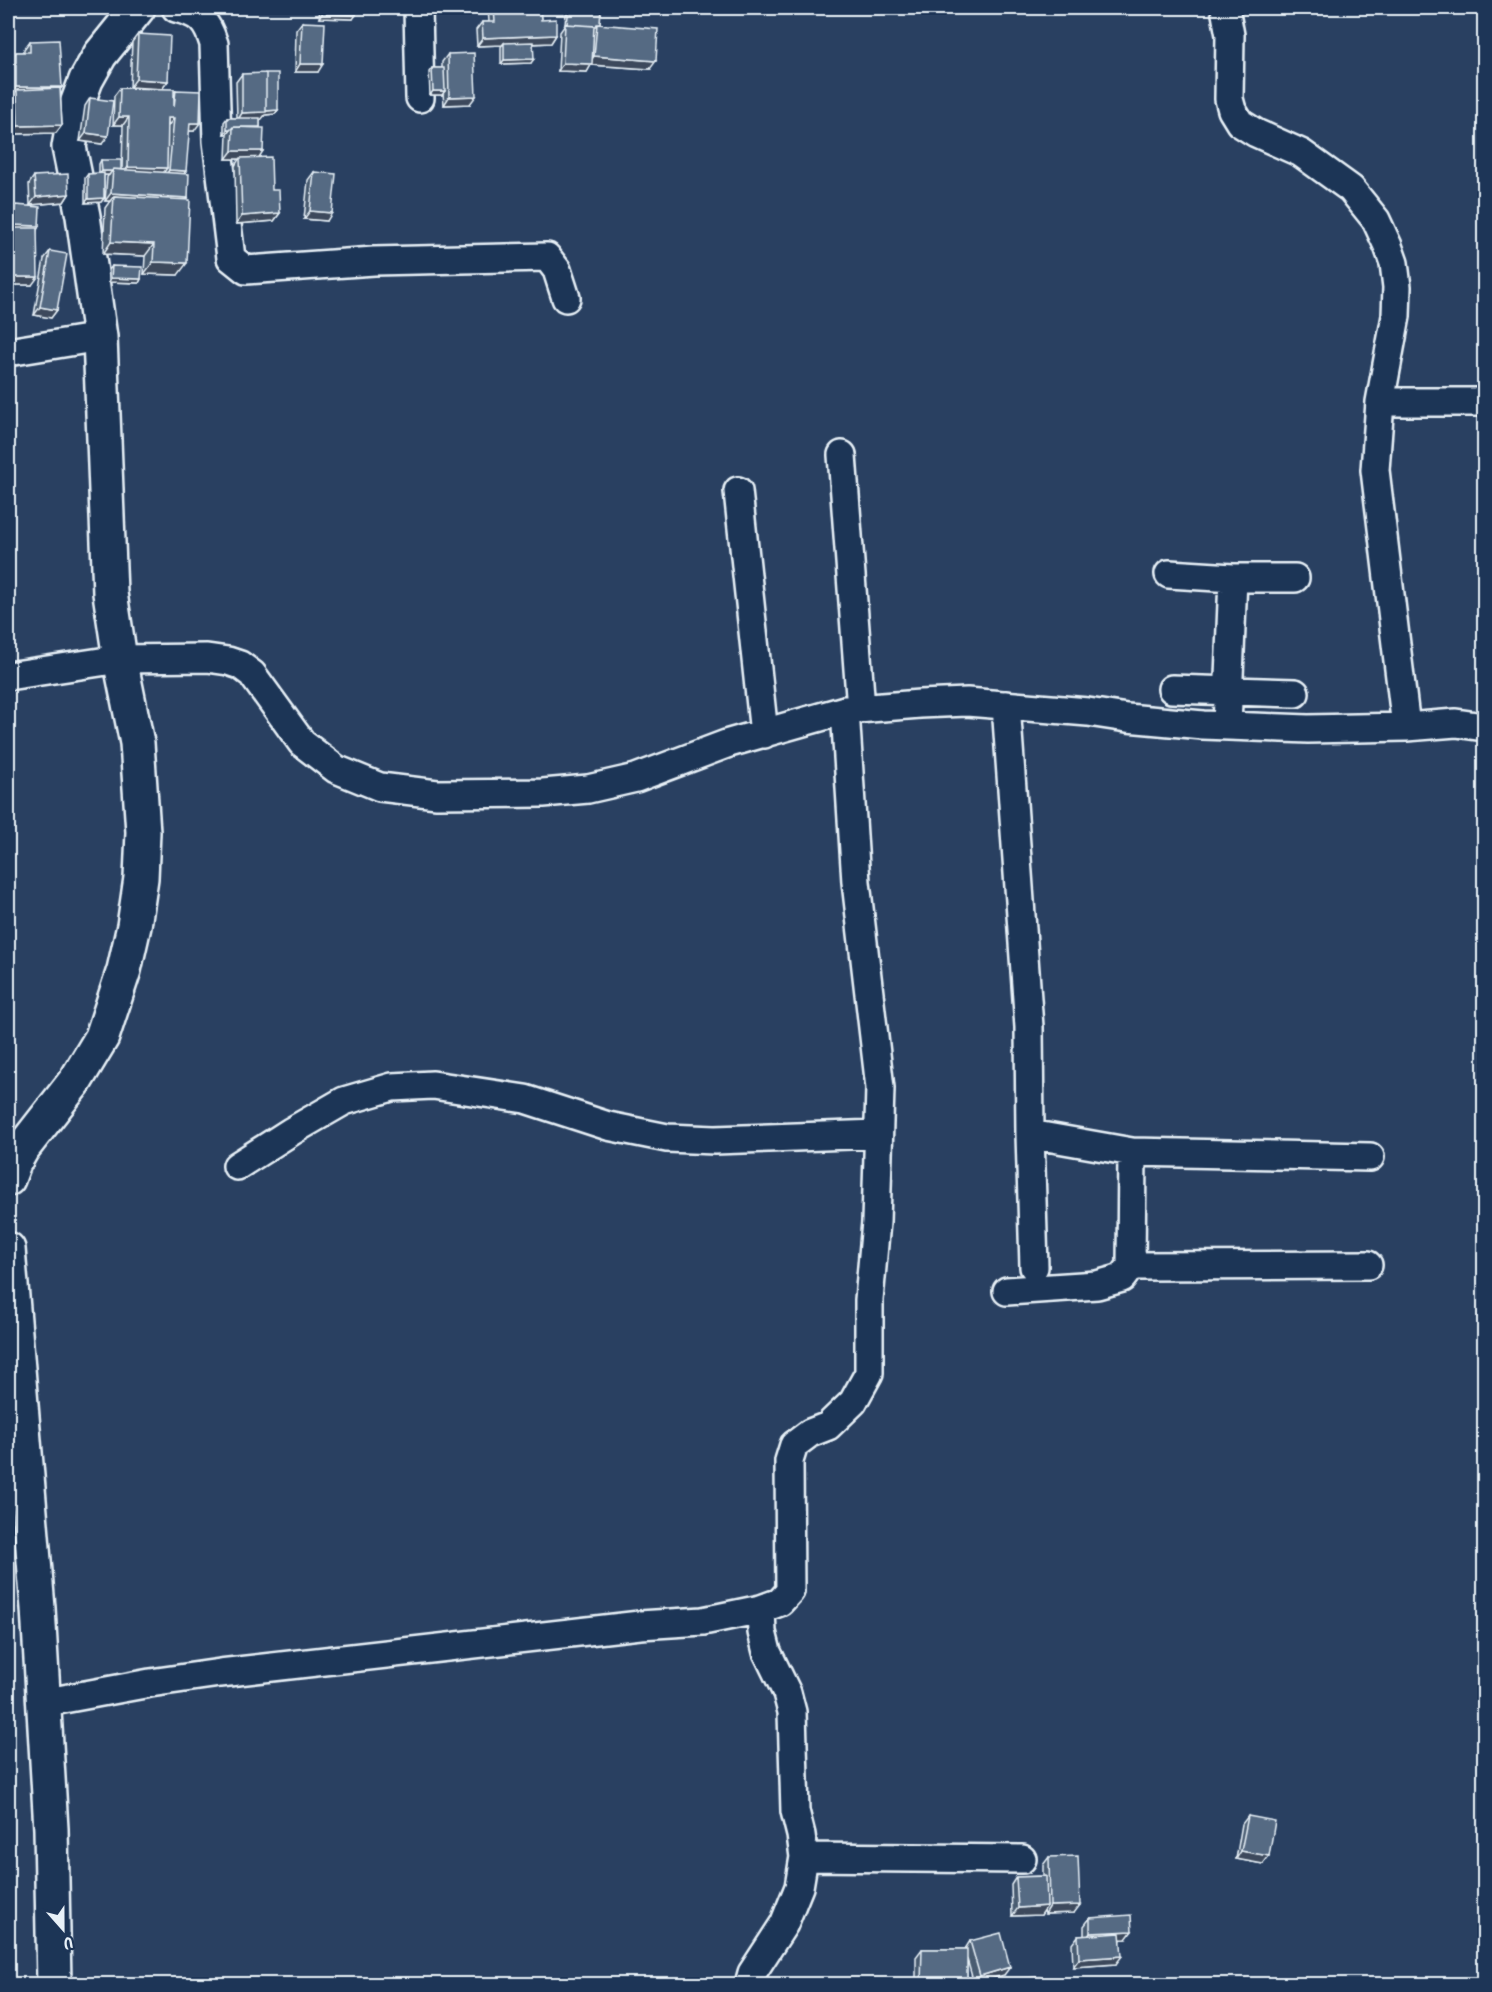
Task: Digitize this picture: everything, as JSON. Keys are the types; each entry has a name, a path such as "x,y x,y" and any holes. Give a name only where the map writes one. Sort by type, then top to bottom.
{"street":[{"path":"8,1179 22,1149 64,1096 90,1059 102,1037 127,959 141,878 143,832 137,743 120,659 110,593 100,337 91,267 69,147 77,104 86,80 100,55 138,8"},
{"path":"176,8 192,11 202,19 210,31 214,44 217,141 231,258 236,263 246,270 374,261 547,257 557,270 566,298"},
{"path":"418,8 420,98"},
{"path":"1225,8 1230,35 1229,99 1232,110 1240,123 1256,133 1301,153 1351,189 1376,220 1394,263 1397,287 1396,315 1380,402 1375,470 1406,727"},
{"path":"8,352 100,337"},
{"path":"1380,402 1485,402"},
{"path":"42,1703 219,1673 640,1625 703,1621 761,1609 780,1602 790,1591 789,1461 794,1444 810,1433 828,1426 853,1402 869,1373 869,1300 876,1222 880,1088 856,882 853,710 842,455"},
{"path":"738,490 764,734"},
{"path":"1169,574 1233,579 1295,578"},
{"path":"1227,726 1233,579"},
{"path":"8,675 120,659 207,658 240,665 263,687 302,743 320,759 349,776 380,787 437,794 543,793 588,789 636,778 729,743 853,710 967,702 1088,712 1166,723 1227,726 1308,729 1406,727 1456,723 1485,727"},
{"path":"1172,689 1295,693"},
{"path":"1006,705 1029,1027 1034,1267"},
{"path":"237,1166 344,1101 392,1088 433,1085 525,1100 634,1133 667,1138 715,1140 878,1134"},
{"path":"1030,1134 1132,1152 1370,1157"},
{"path":"1007,1291 1097,1285 1122,1278 1131,1266 1132,1152"},
{"path":"8,1249 15,1432 38,1608 51,1829 54,1984"},
{"path":"1131,1266 1368,1265"},
{"path":"749,1984 752,1973 784,1924 799,1887 804,1857 795,1811 792,1712 787,1693 767,1652 762,1632 761,1609"},
{"path":"804,1857 1022,1859"}],"building":[{"path":"322,8 356,8 356,15 322,14"},
{"path":"494,8 540,8 541,20 556,19 556,35 483,38 482,22 495,22"},
{"path":"569,8 601,9 600,24 596,26 567,24"},
{"path":"302,22 325,23 323,64 300,64"},
{"path":"565,24 594,26 592,64 563,63"},
{"path":"597,24 658,29 656,61 594,56"},
{"path":"138,34 170,36 168,81 136,79"},
{"path":"59,40 62,87 16,87 16,52 30,52 30,41"},
{"path":"533,42 534,59 504,60 504,43"},
{"path":"474,53 476,96 449,97 448,54"},
{"path":"432,68 444,68 445,91 433,91"},
{"path":"266,73 278,73 278,110 266,111"},
{"path":"266,73 266,112 242,113 242,74"},
{"path":"60,88 62,125 18,126 17,90"},
{"path":"120,88 174,89 174,107 176,90 201,91 200,123 190,123 186,171 169,170 174,118 168,118 167,168 128,167 129,117 119,117"},
{"path":"90,98 113,101 108,136 86,133"},
{"path":"227,118 260,118 260,127 233,127 227,130"},
{"path":"233,127 264,128 263,151 232,151"},
{"path":"271,157 272,190 279,190 280,213 242,216 240,158"},
{"path":"101,160 121,160 121,170 102,171"},
{"path":"113,169 189,174 188,198 111,193"},
{"path":"314,172 336,174 332,213 310,211"},
{"path":"104,173 104,198 88,199 88,174"},
{"path":"68,174 69,194 36,197 34,176"},
{"path":"11,176 12,192 8,192 8,177"},
{"path":"8,195 11,195 13,226 8,227"},
{"path":"114,196 190,200 187,263 153,262 154,244 111,242"},
{"path":"15,205 40,207 39,226 13,225"},
{"path":"8,228 37,228 38,277 8,277"},
{"path":"50,251 67,254 57,310 40,307"},
{"path":"112,266 142,267 141,279 111,278"},
{"path":"1248,1816 1275,1821 1269,1856 1241,1851"},
{"path":"1078,1856 1080,1905 1050,1906 1049,1857"},
{"path":"1046,1876 1047,1906 1018,1908 1016,1877"},
{"path":"1131,1915 1132,1931 1090,1933 1090,1918"},
{"path":"1001,1933 1010,1967 980,1976 970,1941"},
{"path":"1120,1933 1122,1956 1079,1959 1078,1936"},
{"path":"922,1949 967,1949 967,1983 921,1983"},
{"path":"1040,1977 1040,1984 1008,1984 1008,1979"}]}
